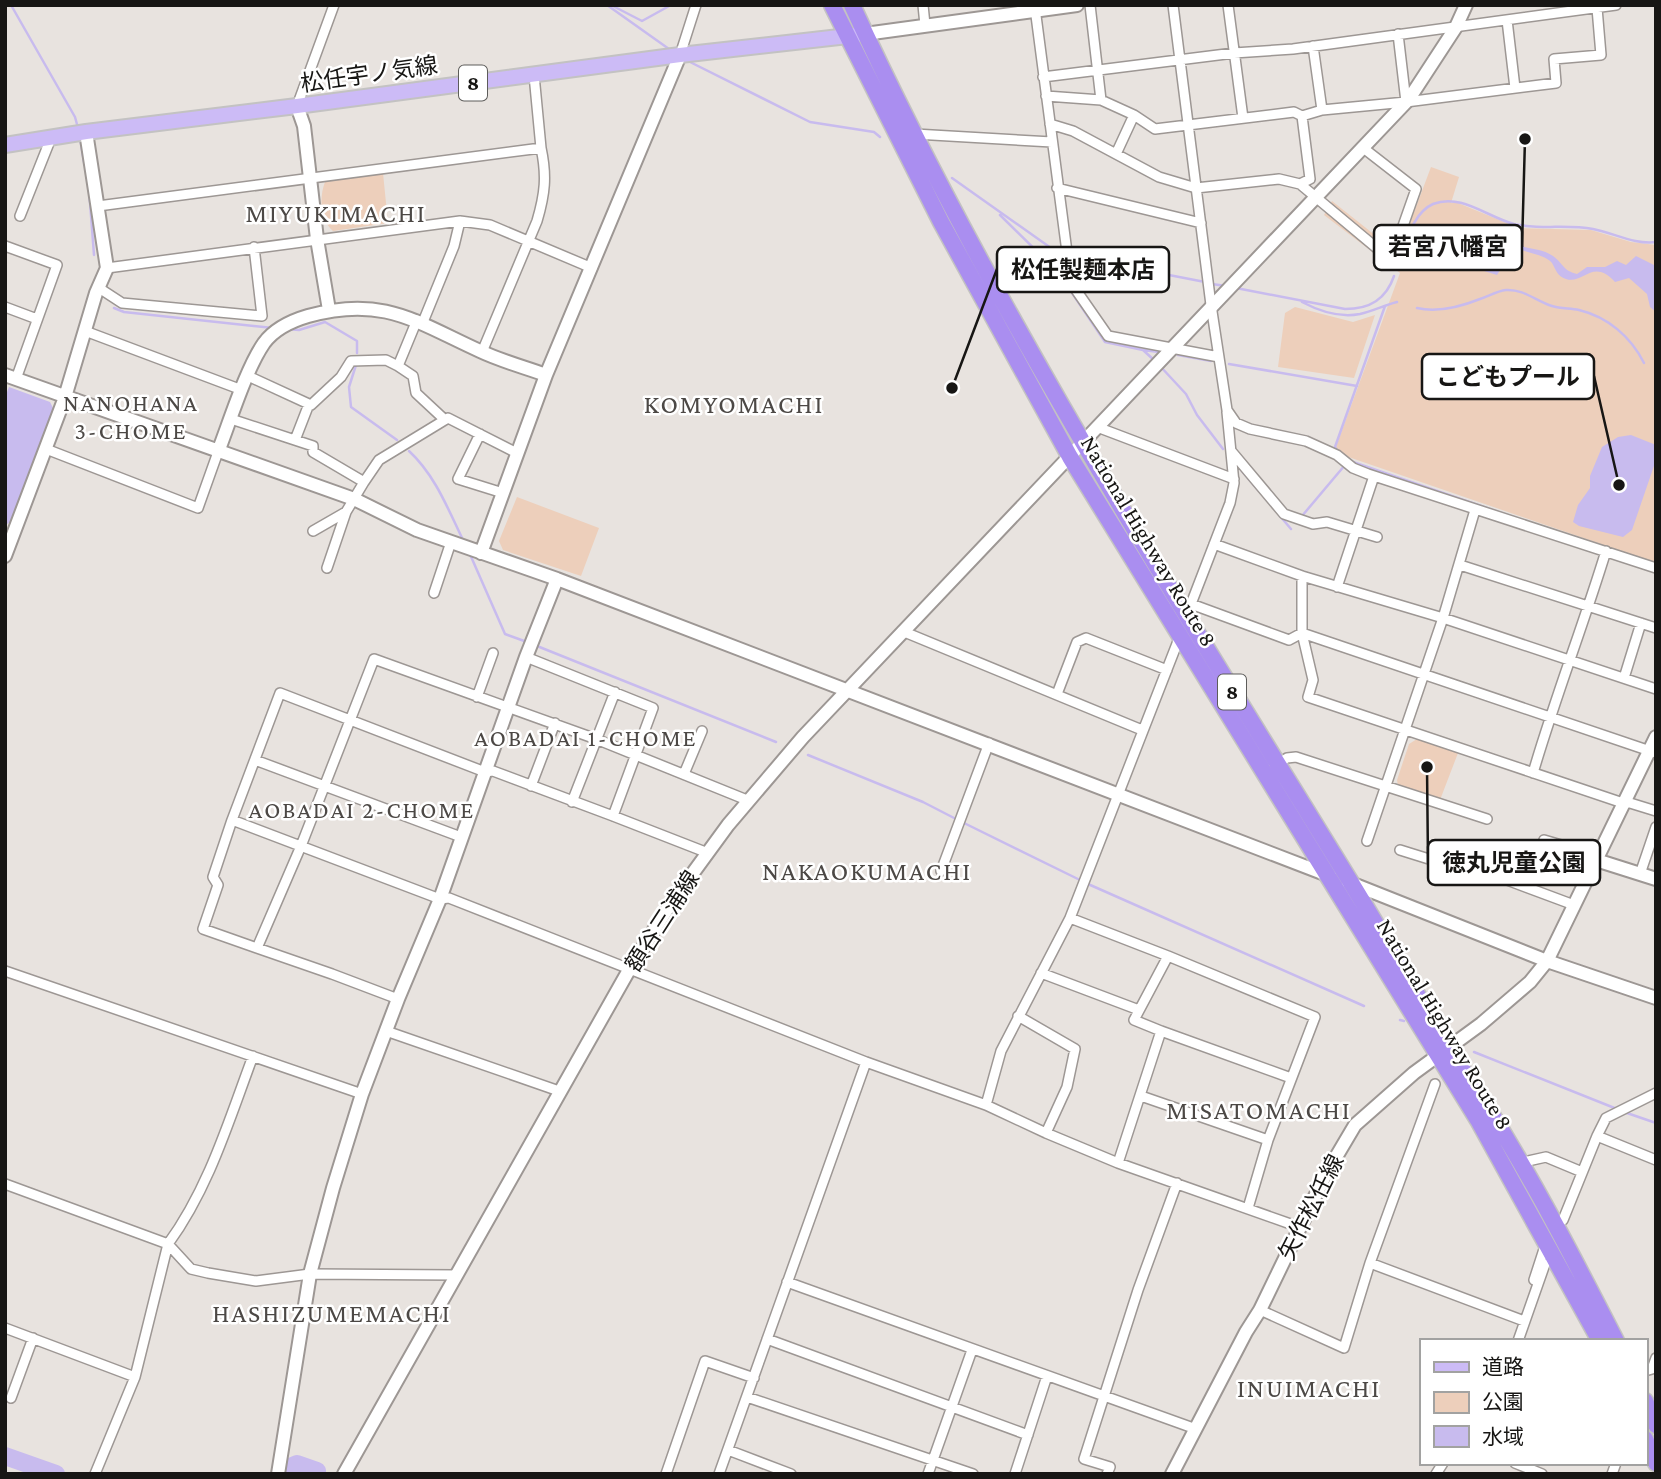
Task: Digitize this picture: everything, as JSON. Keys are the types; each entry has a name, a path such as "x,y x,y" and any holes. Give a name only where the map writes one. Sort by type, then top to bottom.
{"highway":[{"name":"National Highway Route 8","path":"832,5 941,222 1070,457 1328,876 1444,1051 1490,1112 1615,1339"},
{"name":"National Highway Route 8","path":"852,5 951,207 1082,442 1186,607 1351,883 1599,1339"},
{"path":"1647,1405 1656,1424"},
{"path":"1647,1443 1656,1463"}],"main road":[{"name":"松任宇ノ気線","path":"5,145 680,55 865,34"}],"street":[{"path":"329,310 317,239 304,126 297,106 334,5"},
{"path":"434,593 503,493 546,375 680,55 695,5"},
{"path":"923,5 925,25"},
{"path":"1090,5 1101,100"},
{"path":"1173,5 1234,479 1230,503 1186,607 1289,640 1302,633 1652,752"},
{"path":"1228,5 1243,118"},
{"name":"額谷三浦線","path":"344,1474 629,970 671,903 747,800 845,691 1406,102 1456,27 1466,5"},
{"path":"1525,5 1527,17"},
{"path":"1043,77 1313,46 1616,5"},
{"path":"865,34 925,25 980,11 1069,6"},
{"path":"1046,96 1101,100 1134,115 1155,129 1294,112 1302,116 1322,110 1556,83 1554,59 1601,55 1594,7"},
{"path":"1035,8 1067,257 1067,277 1108,336 1219,357"},
{"path":"1507,20 1515,88"},
{"path":"1398,34 1406,102"},
{"path":"1313,46 1322,110"},
{"path":"482,352 543,199 546,170 541,148 534,75"},
{"path":"1116,154 1134,115"},
{"path":"1300,184 1310,179 1302,116"},
{"path":"1050,124 1073,131 1159,177 1196,188 1279,179 1300,184 1391,260 1416,189 1362,147"},
{"path":"5,556 10,529 46,449 107,268 97,206 80,133"},
{"path":"915,134 1052,142"},
{"path":"20,216 51,138"},
{"path":"97,206 541,148"},
{"path":"1057,188 1201,223"},
{"path":"107,268 460,221 490,225 592,268"},
{"path":"398,366 454,246 460,221"},
{"path":"5,246 57,265 37,319 10,377 354,499 417,530 557,579 845,691 989,743 1546,961 1656,998"},
{"path":"99,288 122,303 262,316 254,247"},
{"path":"5,307 37,319"},
{"path":"46,449 198,508 242,390 264,342 292,321 329,310 374,308 401,314 482,352 546,375"},
{"path":"85,331 242,390"},
{"path":"248,376 311,405 341,377 351,361 386,360 413,376 416,393 445,420"},
{"path":"295,440 309,404"},
{"path":"1227,410 1236,423 1250,429 1306,441 1338,454 1353,468 1374,476 1656,568"},
{"path":"327,568 346,512 379,460 448,418 517,453"},
{"path":"231,419 313,446 313,453 364,482"},
{"path":"1097,427 1234,479"},
{"path":"480,433 453,477 503,493"},
{"path":"1231,451 1284,514 1313,524 1327,522 1377,537"},
{"path":"1337,587 1374,476"},
{"path":"1367,841 1443,618 1475,510"},
{"path":"313,531 346,512"},
{"path":"1214,544 1302,576 1443,618 1656,689"},
{"path":"1533,773 1549,717 1589,607 1606,551"},
{"path":"1460,565 1656,628"},
{"path":"1302,576 1302,633 1313,680 1308,697 1623,803 1656,811"},
{"path":"278,1474 310,1274 362,1094 440,899 557,579"},
{"path":"1624,678 1641,623"},
{"path":"902,631 1142,730"},
{"path":"986,1105 1001,1051 1070,918 1180,636"},
{"path":"1057,694 1077,642 1086,638 1167,670"},
{"path":"529,650 653,708 613,816"},
{"path":"477,697 493,653"},
{"path":"257,948 301,846 374,659 508,709 517,709 555,723 747,800"},
{"path":"572,802 615,692"},
{"path":"398,999 203,929 218,885 213,877 279,693 485,772 493,771 708,852"},
{"path":"531,786 555,723"},
{"path":"684,774 702,731"},
{"name":"矢作松任線","path":"1172,1474 1260,1310 1299,1227 1355,1125 1414,1073 1531,982 1546,961 1623,803 1652,752 1656,737"},
{"path":"942,871 989,743"},
{"path":"1278,764 1287,758 1296,757 1487,819"},
{"path":"255,760 461,837"},
{"path":"232,820 440,899 449,898 866,1062 986,1105 1118,1163 1299,1227"},
{"path":"1640,874 1656,827"},
{"path":"1544,840 1656,879"},
{"path":"1400,850 1493,878 1499,877 1574,905"},
{"path":"1070,918 1315,1017 1268,1140 1248,1208"},
{"path":"1168,956 1134,1020 1292,1078"},
{"path":"5,971 362,1094"},
{"path":"1041,973 1139,1010"},
{"path":"1018,1016 1076,1049 1067,1087 1046,1133"},
{"path":"386,1031 559,1091"},
{"path":"1118,1163 1161,1031"},
{"path":"95,1474 135,1377 168,1244 207,1179 253,1056"},
{"path":"719,1474 866,1062"},
{"path":"1260,1310 1344,1348 1370,1263 1435,1084"},
{"path":"1563,1220 1606,1118 1656,1093"},
{"path":"1141,1096 1268,1140"},
{"path":"1597,1136 1656,1160"},
{"path":"1520,1163 1546,1157 1582,1172"},
{"path":"1107,1474 1110,1467 1084,1459 1177,1183"},
{"path":"5,1184 168,1244 191,1269 256,1281 310,1274 456,1275"},
{"path":"1531,1303 1530,1293 1546,1242"},
{"path":"1370,1263 1524,1321"},
{"path":"1519,1339 1545,1264"},
{"path":"787,1282 1196,1429"},
{"path":"5,1328 135,1377"},
{"path":"11,1398 33,1338"},
{"path":"767,1339 1028,1434"},
{"path":"928,1474 972,1350"},
{"path":"666,1474 705,1361 754,1378"},
{"path":"1015,1474 1047,1376"},
{"path":"747,1397 973,1474"},
{"path":"728,1450 791,1474"},
{"path":"1521,1465 1542,1474"}],"green space":[{"path":"1431,167 1459,177 1451,203 1458,203 1519,228 1591,230 1631,242 1656,245 1656,563 1334,452 1400,273 1324,215 1332,201 1395,251 1401,247"},
{"path":"383,173 388,223 333,231 325,221 322,208 325,182"},
{"path":"1295,307 1353,322 1375,315 1354,378 1278,367 1285,313"},
{"path":"517,497 599,528 581,576 503,550 499,541"},
{"path":"1417,739 1458,753 1440,800 1398,786 1397,780 1409,744"}],"water":[{"path":"1498,238 1507,241 1519,239 1524,247 1550,254 1566,269 1577,274 1587,267 1605,267 1617,261 1626,265 1636,256 1656,266 1656,312 1650,307 1647,294 1629,278 1615,282 1607,275 1594,272 1572,280 1566,279 1550,261 1522,250 1511,262 1505,262 1497,275 1484,271 1481,267 1487,256 1488,243"},
{"path":"9,387 50,402 54,410 11,522 7,524 5,397"},
{"path":"1631,435 1656,445 1656,460 1632,530 1623,537 1579,526 1573,522 1578,505 1590,488 1590,476 1602,447 1618,437"}],"waterway":[{"path":"11,5 75,117 78,128"},
{"path":"607,5 669,49"},
{"path":"611,5 642,21 671,5"},
{"path":"690,62 810,122 874,132 880,137"},
{"path":"80,138 84,162"},
{"path":"952,178 1058,253 1065,254"},
{"path":"89,189 94,255"},
{"path":"1402,252 1421,213 1433,204 1443,201 1474,207 1514,224 1583,228 1632,240 1656,242"},
{"path":"1000,215 1058,272 1105,342 1143,350 1155,361"},
{"path":"1071,256 1205,282"},
{"path":"1236,288 1354,309 1376,302 1394,276"},
{"path":"1212,284 1226,286"},
{"path":"1417,308 1449,308 1503,291 1519,291 1552,306 1590,313 1609,323 1618,329 1644,363"},
{"path":"1302,302 1323,311 1345,315 1360,314 1397,302"},
{"path":"1339,453 1335,447 1385,306"},
{"path":"114,308 124,312 273,328"},
{"path":"287,329 299,330 325,322 357,341 357,353"},
{"path":"1143,350 1159,352"},
{"path":"1178,355 1211,361"},
{"path":"1229,364 1357,386"},
{"path":"356,365 349,387 351,407 397,440"},
{"path":"1160,366 1186,394 1197,415 1223,449"},
{"path":"409,451 434,482 463,540"},
{"path":"1350,461 1516,518"},
{"path":"1302,516 1345,465"},
{"path":"1242,471 1258,490"},
{"path":"1280,516 1291,529"},
{"path":"469,552 505,634 527,642"},
{"path":"537,646 776,742"},
{"path":"808,755 923,802 956,819"},
{"path":"962,822 1082,881"},
{"path":"1088,884 1364,1006"},
{"path":"1400,1020 1404,1021"},
{"path":"1474,1052 1617,1109"},
{"path":"1624,1112 1656,1123"},
{"path":"5,1456 56,1474"},
{"path":"290,1467 297,1464 317,1471"}],"place":[{"name":"若宮八幡宮","path":"1525,139"},
{"name":"松任製麺本店","path":"952,388"},
{"name":"こどもプール","path":"1619,485"},
{"name":"徳丸児童公園","path":"1427,767"}],"district":[{"name":"MIYUKIMACHI","path":"336,213"},
{"name":"KOMYOMACHI","path":"734,404"},
{"name":"NANOHANA 3-CHOME","path":"131,417"},
{"name":"AOBADAI 1-CHOME","path":"586,738"},
{"name":"AOBADAI 2-CHOME","path":"362,810"},
{"name":"NAKAOKUMACHI","path":"867,871"},
{"name":"MISATOMACHI","path":"1259,1110"},
{"name":"HASHIZUMEMACHI","path":"332,1313"},
{"name":"INUIMACHI","path":"1309,1388"}]}
